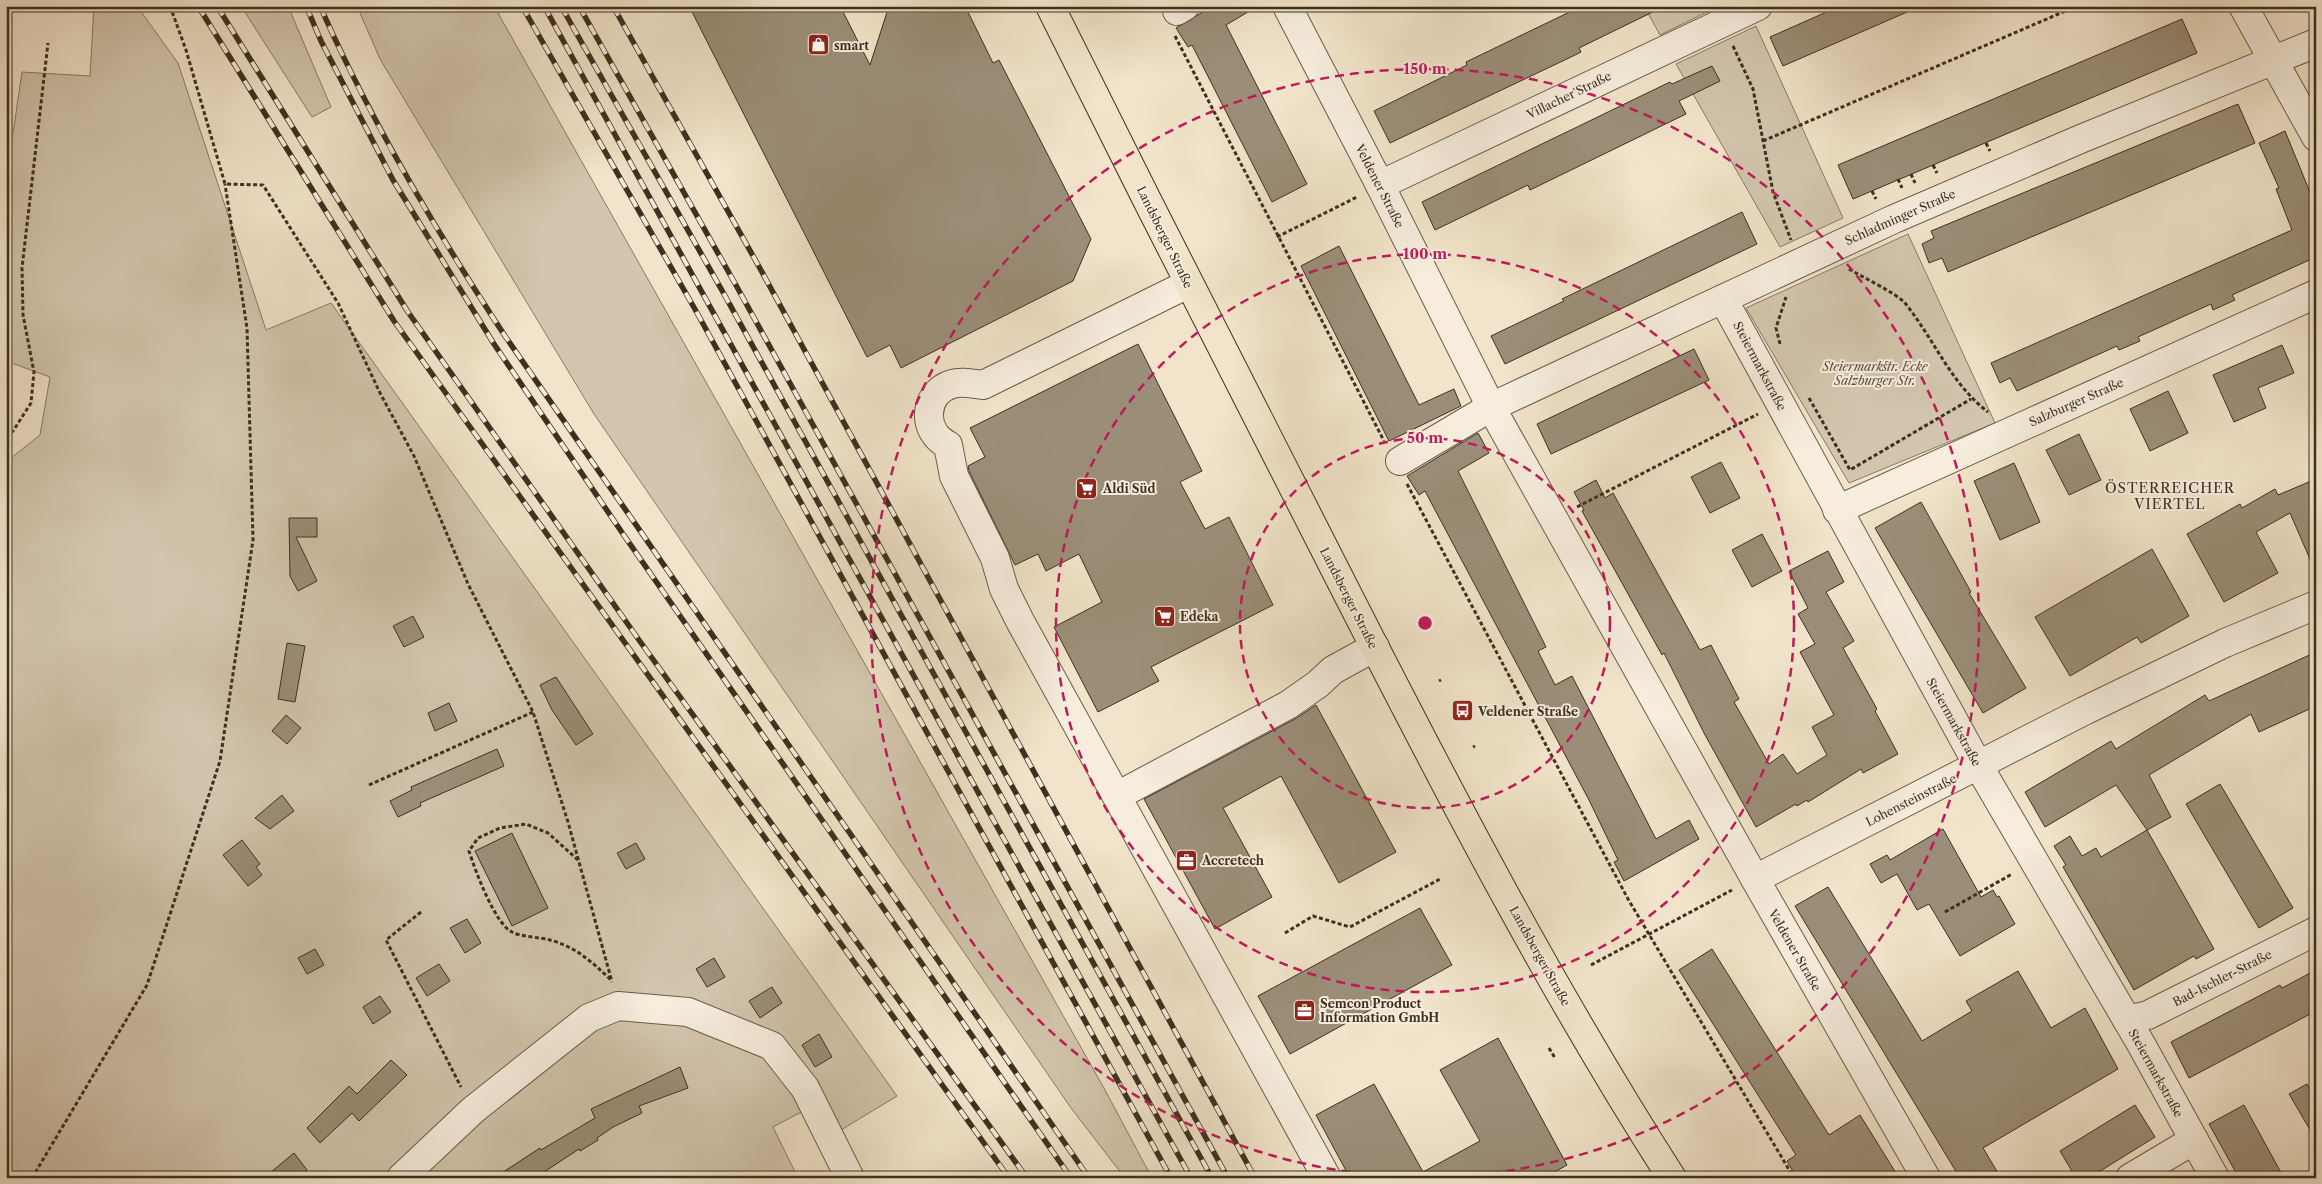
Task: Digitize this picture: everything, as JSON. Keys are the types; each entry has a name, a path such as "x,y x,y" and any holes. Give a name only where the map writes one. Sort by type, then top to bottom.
{"main road":[{"name":"Landsberger Straße","path":"1050,6 1188,284 1375,648 1527,934 1622,1100 1672,1178"}],"street":[{"name":"Veldener Straße","path":"1287,6 1491,407 1755,879 1926,1178"},
{"name":"Villacher Straße","path":"1380,186 1758,6"},
{"path":"2243,6 2316,137"},
{"name":"Schladminger Straße","path":"1397,463 1491,407 1894,219 2273,59 2316,43"},
{"path":"1188,284 983,385 957,383 948,385 938,394 929,414 929,424 933,433 940,441 948,445 954,476 994,558 1004,590 1327,1178"},
{"name":"Salzburger Straße","path":"1837,510 2316,294"},
{"name":"Steiermarkstraße","path":"1723,299 1978,764 2127,1020 2215,1178"},
{"name":"Lohensteinstraße","path":"1755,879 1978,764 2225,643 2316,605"},
{"path":"1117,796 1288,705 1318,684 1332,670 1375,648"},
{"name":"Bad-Ischler-Straße","path":"2127,1020 2148,1015 2316,931"},
{"path":"401,1178 473,1110 589,1018 618,1006 688,1012 772,1046 805,1088 850,1178"},
{"path":"2130,1178 2194,1140"}],"path":[{"path":"32,1178 147,985 220,761 252,540 247,328 225,184 186,50 170,6"},
{"path":"1763,142 2077,6"},
{"path":"1179,17 1277,238 1649,936 1794,1178"},
{"path":"1731,42 1753,89 1773,192 1791,242"},
{"path":"6,437 13,431 31,403 34,372 23,315 22,268 48,43"},
{"path":"225,184 263,185 338,303 380,393 414,456 468,584 533,712 578,860 618,1006"},
{"path":"1277,238 1380,186"},
{"path":"1847,268 1903,302 1934,350 1971,399 1991,414"},
{"path":"1780,345 1776,328 1790,289"},
{"path":"1808,395 1850,470 1971,399"},
{"path":"1554,519 1766,411"},
{"path":"369,785 533,712"},
{"path":"578,860 548,833 526,824 500,828 478,838 469,851 476,874 498,918 512,932 552,941 586,956 611,980"},
{"path":"1945,912 2034,860"},
{"path":"1285,933 1313,916 1350,927 1442,878"},
{"path":"1591,965 1755,879"},
{"path":"421,912 386,940 473,1110"},
{"path":"1549,1048 1555,1058"}],"green space":[{"path":"94,6 137,6 178,63 266,330 331,303 897,1096 836,1133 822,1101 773,1127 798,1178 6,1178 6,462 40,435 50,377 6,361 6,181 22,72 90,76"},
{"path":"241,6 288,6 331,107 312,117"},
{"path":"357,6 494,6 1105,1090 1152,1178 1125,1178 1071,1108 594,414 380,59"},
{"path":"1644,6 1719,6 1660,35"},
{"path":"1756,26 1843,218 1780,247 1676,64"},
{"name":"Steiermarkstr. Ecke Salzburger Str.","path":"1908,234 1995,423 1849,483 1746,308"}],"building":[{"path":"689,6 840,6 870,65 889,6 965,6 993,63 999,60 1091,239 1073,281 901,368 890,345 867,357"},
{"path":"1213,6 1258,6 1226,25 1307,184 1272,202 1192,45 1188,47 1176,28"},
{"path":"1582,6 1665,6 1579,48 1581,52 1571,57 1390,143 1374,111 1467,65 1466,62"},
{"path":"1840,6 1921,6 1783,66 1770,37"},
{"path":"2182,19 2197,53 1853,199 1838,165"},
{"path":"1712,66 1720,81 1679,101 1686,114 1530,190 1528,185 1435,230 1422,202 1670,82 1672,84"},
{"path":"2238,104 2255,143 1948,272 1942,258 1929,263 1922,244 1934,238 1931,231"},
{"path":"2285,131 2316,207 2316,257 2232,295 2235,300 2213,310 2211,304 2138,337 2140,341 2119,350 2117,346 2017,391 2010,378 2000,383 1991,363 2292,230 2276,189 2279,188 2259,143"},
{"path":"1742,212 1757,244 1505,364 1491,336 1564,301 1562,299"},
{"path":"1339,246 1419,405 1454,389 1461,406 1389,441 1301,266"},
{"path":"1138,344 1202,471 1180,482 1205,529 1229,517 1273,605 1151,667 1159,681 1098,712 1054,627 1102,602 1079,554 1046,571 1038,554 1015,565 969,471 968,466 985,457 970,428"},
{"path":"2282,345 2294,373 2258,388 2266,408 2234,422 2213,375"},
{"path":"1694,349 1709,380 1551,454 1537,424"},
{"path":"2168,391 2188,433 2150,451 2130,409"},
{"path":"1478,433 1489,453 1458,471 1546,647 1538,651 1555,685 1572,676 1656,839 1689,820 1699,839 1624,881 1614,862 1618,860 1589,800 1425,491 1419,495 1407,476"},
{"path":"2079,434 2101,480 2069,495 2046,450"},
{"path":"1721,462 1740,498 1710,513 1691,477"},
{"path":"2014,463 2040,522 2000,540 1974,481"},
{"path":"2316,479 2316,573 2290,513 2256,532 2278,573 2224,602 2187,534 2240,504 2242,508 2275,489 2278,495"},
{"path":"1596,480 1605,498 1613,493 1700,650 1711,645 1739,699 1734,702 1769,764 1783,754 1797,774 1827,755 1812,727 1834,715 1800,652 1815,644 1798,614 1808,608 1789,571 1828,551 1844,582 1826,592 1854,641 1843,648 1877,709 1875,711 1898,754 1863,773 1861,769 1808,802 1807,800 1797,806 1796,804 1756,827 1704,733 1664,653 1662,655 1582,511 1584,510 1574,492"},
{"path":"1921,502 1971,592 1969,593 2026,688 1983,713 1875,528"},
{"path":"289,518 317,518 317,537 296,537 317,581 298,591 290,576"},
{"path":"1762,534 1782,571 1752,587 1732,550"},
{"path":"2152,549 2189,616 2141,643 2137,637 2070,676 2035,617"},
{"path":"413,616 424,637 404,647 393,626"},
{"path":"287,643 305,646 295,702 278,699"},
{"path":"2316,652 2316,706 2259,732 2251,714 2149,775 2171,817 2147,830 2116,785 2045,827 2025,792 2111,741 2116,749 2205,695 2209,701"},
{"path":"556,677 593,734 576,745 552,710 540,685"},
{"path":"449,703 457,721 435,731 428,713"},
{"path":"1316,705 1396,852 1339,883 1281,776 1223,808 1272,897 1215,929 1144,799 1295,719"},
{"path":"286,715 301,728 287,744 272,731"},
{"path":"497,749 504,766 420,803 421,806 398,817 390,801 412,790 411,787"},
{"path":"2220,784 2293,908 2259,928 2186,804"},
{"path":"282,795 294,811 270,829 255,818"},
{"path":"1943,829 1981,897 1993,890 1997,897 1999,896 2015,924 1960,956 1929,904 1917,910 1897,874 1881,883 1870,864 1887,855 1890,860"},
{"path":"2147,830 2214,949 2196,959 2194,956 2134,990 2063,867 2066,865 2054,846 2070,836 2082,856 2096,848 2101,857"},
{"path":"512,833 548,908 512,926 475,851"},
{"path":"242,840 260,864 256,867 262,875 248,886 223,855"},
{"path":"636,843 645,859 626,869 617,853"},
{"path":"1828,887 1922,1041 1972,1011 1966,1001 2018,971 2051,1028 2085,1008 2118,1069 1983,1148 2001,1178 1960,1178 1795,906"},
{"path":"1420,908 1452,965 1290,1054 1258,996"},
{"path":"467,919 481,943 465,953 450,928"},
{"path":"315,949 324,965 307,974 298,958"},
{"path":"1712,949 1829,1135 1860,1115 1899,1178 1797,1178 1787,1161 1796,1155 1679,970"},
{"path":"714,958 725,977 707,987 696,969"},
{"path":"439,964 450,981 427,996 416,978"},
{"path":"2316,970 2316,1011 2189,1078 2171,1042 2280,985 2282,988"},
{"path":"772,987 782,1003 760,1018 749,1001"},
{"path":"380,996 391,1012 373,1024 363,1007"},
{"path":"819,1034 832,1057 815,1067 802,1045"},
{"path":"1498,1038 1567,1165 1544,1178 1350,1178 1316,1115 1374,1084 1423,1172 1480,1141 1440,1070"},
{"path":"391,1060 407,1075 359,1121 352,1113 320,1143 307,1128 349,1086 357,1094"},
{"path":"680,1067 688,1088 639,1106 642,1113 613,1127 597,1138 598,1140 580,1151 579,1149 535,1178 494,1178 540,1148 541,1150 595,1118 591,1109"},
{"path":"2307,1084 2316,1099 2316,1140 2289,1094"},
{"path":"2135,1105 2155,1137 2089,1178 2076,1178 2060,1151"},
{"path":"2244,1105 2284,1178 2239,1178 2209,1124"},
{"path":"294,1153 307,1170 298,1178 264,1178"}],"railway":[{"path":"198,6 394,321 1009,1178"},
{"path":"217,6 408,312 639,640 1027,1178"},
{"path":"306,6 321,41 393,180 494,344 623,534 1071,1178"},
{"path":"320,6 383,134 454,256 505,336 1089,1178"},
{"path":"522,6 696,311 1171,1178"},
{"path":"544,6 1191,1178"},
{"path":"561,6 724,294 1212,1178"},
{"path":"579,6 737,287 1228,1178"},
{"path":"613,6 762,272 1255,1178"}],"place":[{"name":"smart","path":"818,45"},
{"name":"Aldi Süd","path":"1087,488"},
{"name":"Edeka","path":"1164,616"},
{"name":"Veldener Straße","path":"1462,711"},
{"name":"Accretech","path":"1186,860"},
{"name":"Semcon Product Information GmbH","path":"1304,1010"}],"district":[{"name":"ÖSTERREICHER VIERTEL","path":"2170,496"}]}
